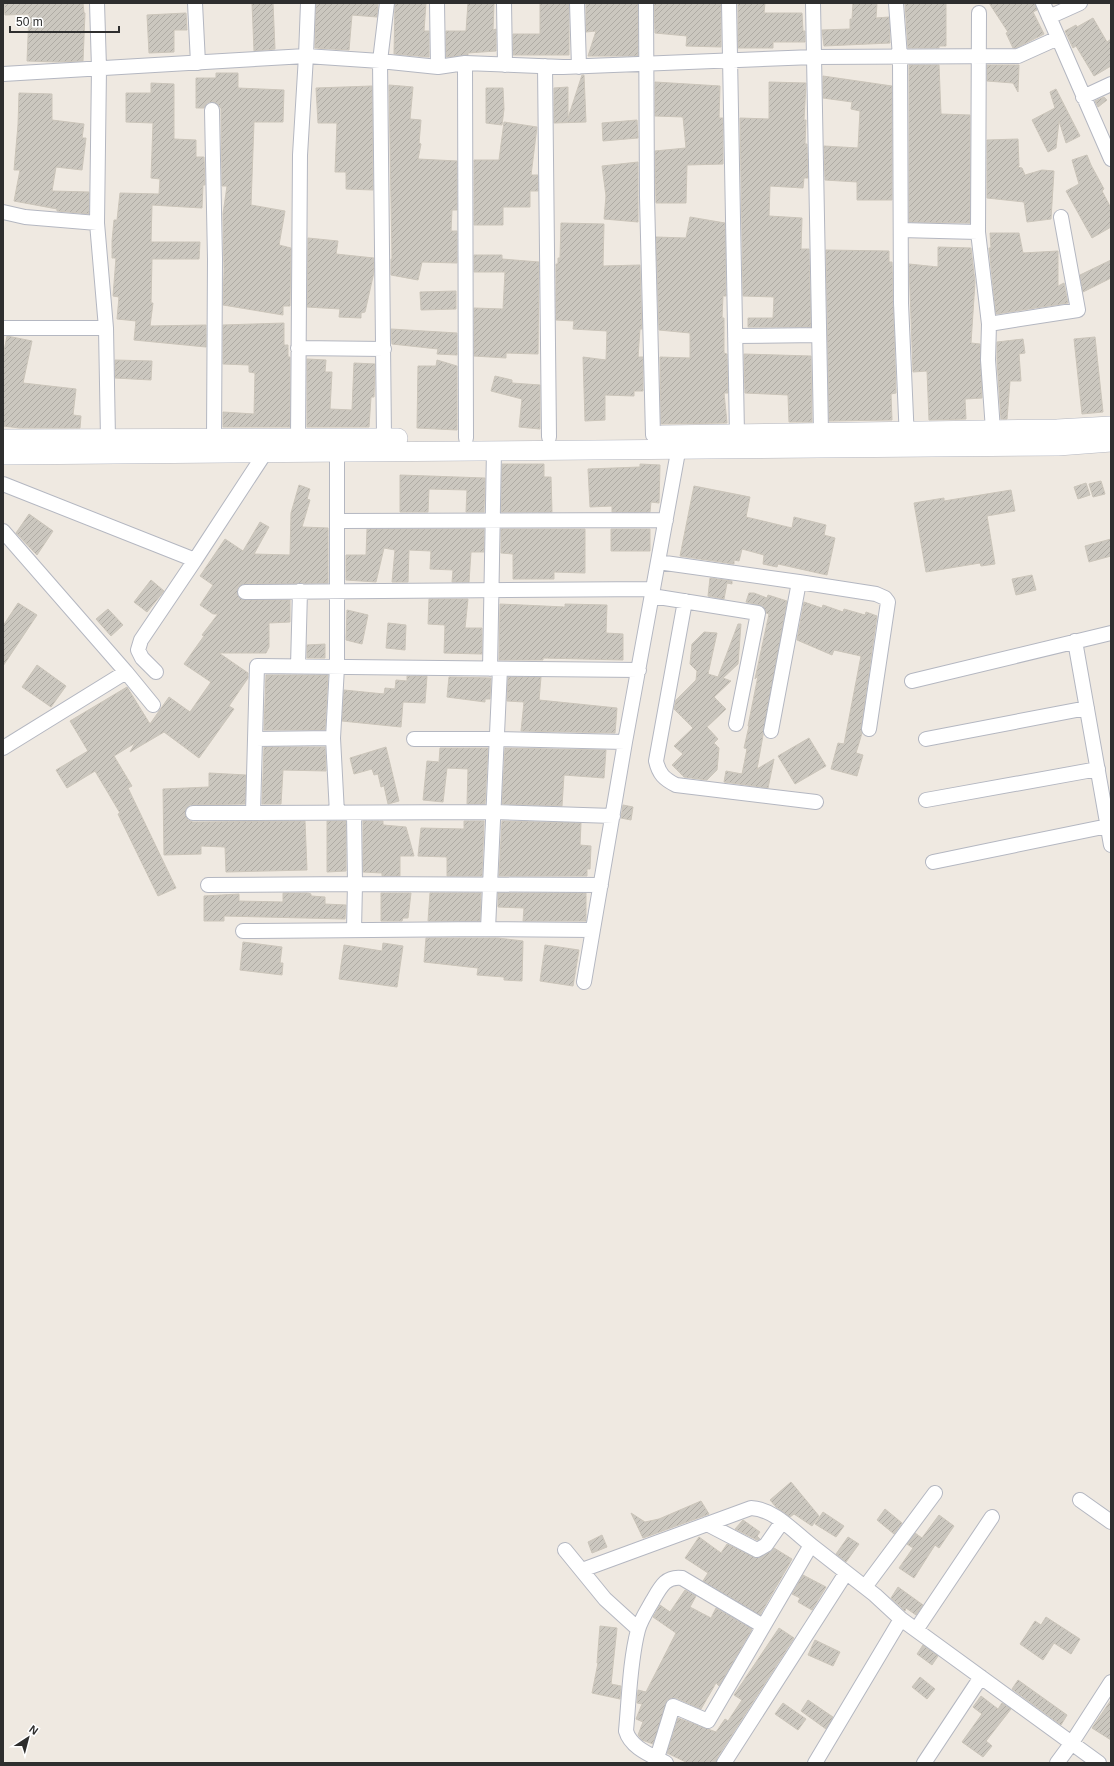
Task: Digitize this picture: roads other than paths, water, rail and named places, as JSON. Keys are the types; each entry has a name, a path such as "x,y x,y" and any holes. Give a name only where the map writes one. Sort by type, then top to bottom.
{"main road":[{"path":"3,455 494,450 680,442 907,439 993,430 1111,426"},
{"path":"3,439 298,439 653,436 680,442 737,434 820,433 907,439 1058,446 1111,442"}],"street":[{"path":"97,3 99,68 98,223 106,328 108,439"},
{"path":"195,3 198,62"},
{"path":"298,439 300,155 308,3"},
{"path":"384,438 380,61 386,3"},
{"path":"437,3 438,67"},
{"path":"504,3 505,65"},
{"path":"577,3 579,67"},
{"path":"646,3 647,197 653,436"},
{"path":"729,3 737,434"},
{"path":"813,3 820,433"},
{"path":"896,3 900,56 901,303 907,439"},
{"path":"1043,3 1111,159"},
{"path":"1049,17 1080,3"},
{"path":"979,13 978,232 989,324 988,360 993,430"},
{"path":"3,74 306,56 438,67 465,63 579,67 814,57 1018,56 1058,38"},
{"path":"465,63 466,438"},
{"path":"545,66 549,437"},
{"path":"1083,97 1111,84"},
{"path":"212,110 214,439"},
{"path":"3,212 25,217 98,223"},
{"path":"989,324 1078,310 1060,216"},
{"path":"901,230 978,232"},
{"path":"3,328 106,328"},
{"path":"735,336 819,335"},
{"path":"298,348 384,349"},
{"path":"584,982 625,742 680,442"},
{"path":"488,929 497,739 492,590 494,450"},
{"path":"337,452 338,667 333,738 337,813"},
{"path":"156,672 142,658 138,650 141,640 265,453"},
{"path":"3,484 195,560"},
{"path":"337,521 666,520"},
{"path":"3,531 153,705"},
{"path":"658,562 876,594 885,598 888,602 868,729"},
{"path":"771,731 799,582"},
{"path":"245,592 492,590 653,592 685,601 758,613 736,724"},
{"path":"298,666 300,592"},
{"path":"685,601 656,761 658,772 665,780 676,785 816,802"},
{"path":"912,681 1111,632"},
{"path":"1076,641 1111,845"},
{"path":"253,813 257,666 639,670"},
{"path":"3,748 126,672"},
{"path":"926,739 1087,708"},
{"path":"255,739 333,738"},
{"path":"414,739 625,742"},
{"path":"926,800 1098,769"},
{"path":"193,813 493,812 613,816"},
{"path":"354,813 354,930"},
{"path":"933,862 1108,826"},
{"path":"208,885 601,885"},
{"path":"243,931 488,929 593,930"},
{"path":"865,1588 935,1493"},
{"path":"1080,1500 1111,1522"},
{"path":"582,1570 751,1508 761,1508 770,1512 865,1588 901,1619 1099,1763"},
{"path":"916,1630 992,1517"},
{"path":"707,1524 757,1550 766,1545 782,1522"},
{"path":"763,1626 682,1578 674,1577 667,1580 659,1589 638,1629 635,1644 626,1731 628,1738 636,1746 661,1760 673,1706 708,1720 811,1545"},
{"path":"565,1550 605,1600 638,1629"},
{"path":"724,1763 846,1573"},
{"path":"815,1763 901,1619"},
{"path":"924,1763 981,1677"},
{"path":"1057,1763 1111,1682"}]}
